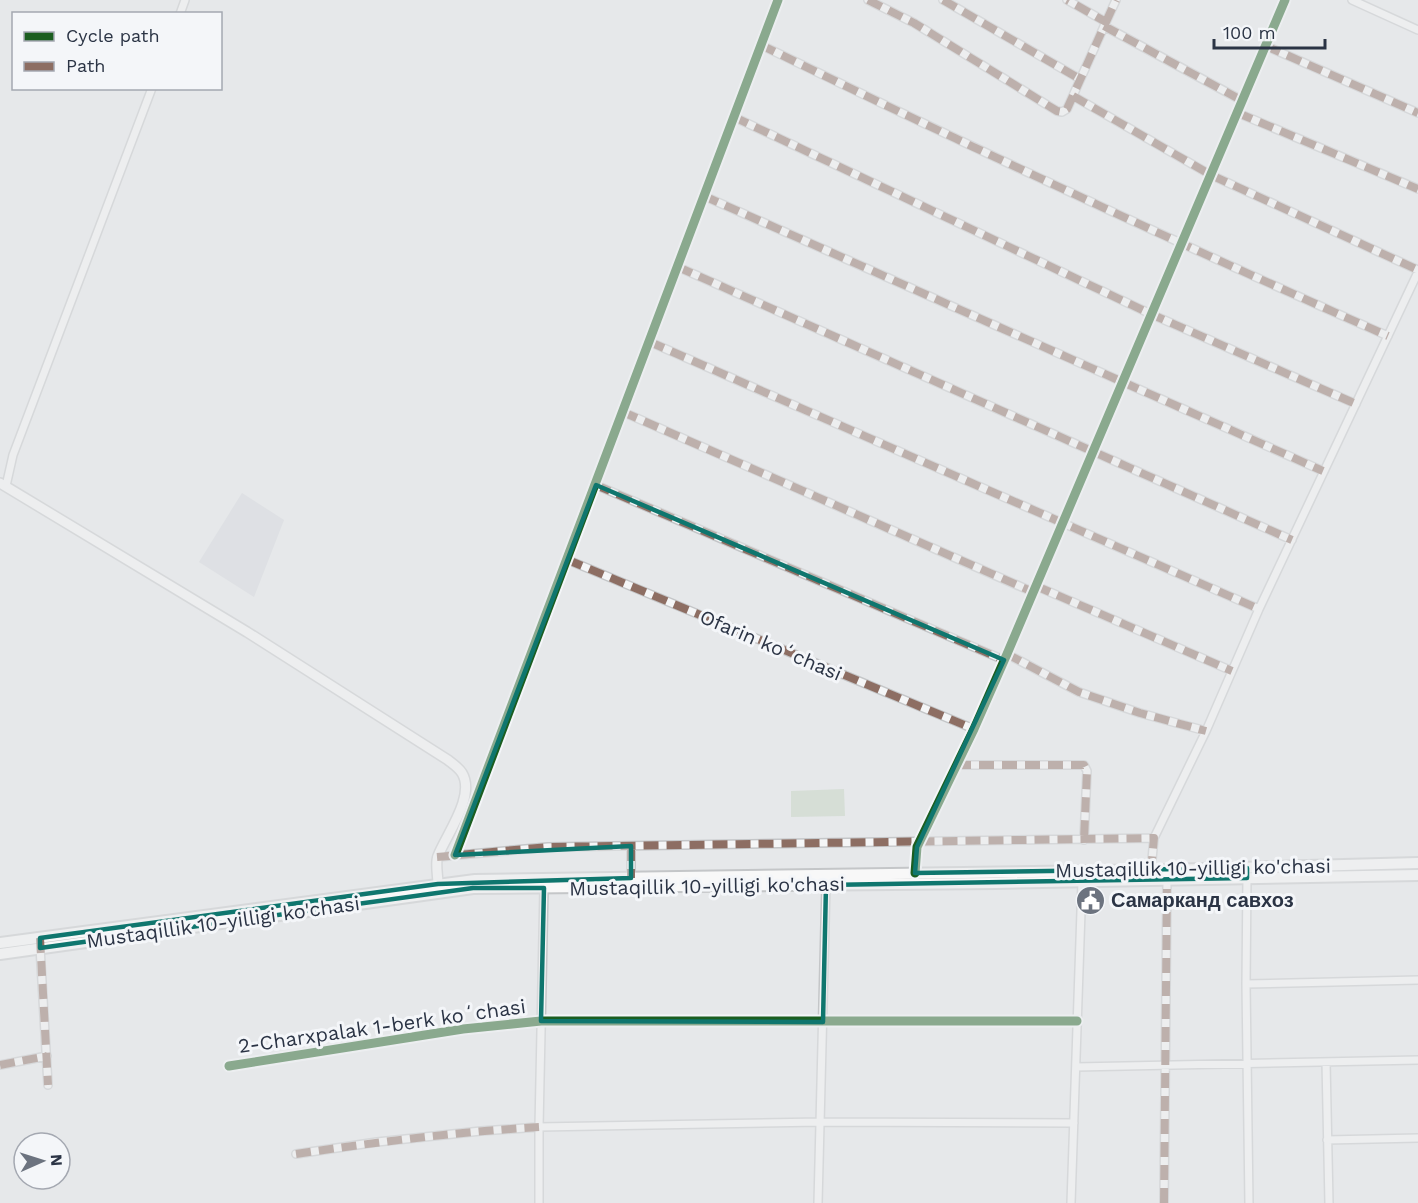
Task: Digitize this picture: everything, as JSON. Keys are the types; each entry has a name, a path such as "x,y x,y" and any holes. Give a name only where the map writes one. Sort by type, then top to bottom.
{"main road":[{"name":"Mustaqillik 10-yilligi ko'chasi","path":"0,943 40,943 473,888 1167,880 1418,863"},
{"name":"Mustaqillik 10-yilligi ko'chasi","path":"0,954 40,943 475,880 915,868 1418,875"}],"street":[{"path":"455,855 778,0"},
{"path":"868,0 914,24 1057,111 1067,109 1116,0"},
{"path":"943,0 1080,79"},
{"path":"1067,0 1242,101"},
{"path":"915,868 918,844 1006,657 1285,0"},
{"path":"1352,0 1418,30"},
{"path":"761,45 968,146 1182,245 1388,336"},
{"path":"1266,45 1418,113"},
{"path":"151,90 3,485 247,632 462,772 466,790 460,810 437,857 438,884"},
{"path":"1073,96 1211,176 1418,271 1259,609 1206,731 1154,838 1151,870"},
{"path":"1238,113 1418,189"},
{"path":"734,117 1153,315 1356,404"},
{"path":"704,196 1323,471"},
{"path":"678,267 1292,540"},
{"path":"650,342 1259,609"},
{"path":"623,412 1034,589 1232,671"},
{"path":"596,485 1006,657 1079,692 1140,713 1206,731"},
{"name":"Ofarin koʻchasi","path":"568,560 974,729"},
{"path":"956,765 1084,765 1086,771 1084,840"},
{"path":"437,857 548,847 918,844 1154,838"},
{"path":"631,846 631,874"},
{"path":"1247,873 1249,1203"},
{"path":"1164,1203 1167,880"},
{"path":"1071,1203 1082,882"},
{"path":"818,1203 826,885"},
{"path":"539,1203 544,888"},
{"path":"40,943 48,1085"},
{"path":"1246,984 1418,980"},
{"name":"2-Charxpalak 1-berk koʻchasi","path":"229,1066 463,1029 541,1021 823,1023 1077,1021"},
{"path":"0,1065 47,1056"},
{"path":"1076,1067 1418,1060"},
{"path":"1326,1062 1329,1203"},
{"path":"296,1154 377,1142 539,1127 820,1122 1074,1123"},
{"path":"1327,1140 1418,1138"}],"highlighted area":[{"path":"596,485 1004,660 917,847 915,873 1247,868 1247,878 826,885 823,1022 541,1021 544,888 473,888 40,948 40,938 438,884 631,878 631,846 455,855"}],"shaded area":[{"path":"242,493 284,520 254,597 199,562"},
{"path":"844,789 845,816 791,817 791,791"}],"marked path":[{"path":"868,0 914,23 1062,112 1067,109 1106,22 1067,0"},
{"path":"943,0 1080,79"},
{"path":"1106,22 1116,0"},
{"path":"1104,26 1243,101"},
{"path":"761,45 1073,194 1388,336"},
{"path":"1266,46 1418,113"},
{"path":"1073,96 1211,175 1418,270"},
{"path":"1238,113 1418,189"},
{"path":"734,117 1153,315 1356,404"},
{"path":"704,196 1323,471"},
{"path":"678,267 1292,540"},
{"path":"650,342 1259,609"},
{"path":"623,412 1033,592"},
{"path":"596,485 1004,660"},
{"path":"568,560 974,729"},
{"path":"1036,586 1232,671"},
{"path":"1007,654 1079,692 1140,713 1206,731"},
{"path":"956,765 1084,765 1087,771 1084,840"},
{"path":"437,857 548,847 1154,838 1151,870"},
{"path":"631,846 631,878"},
{"path":"1164,1203 1167,880"},
{"path":"40,938 48,1085"},
{"path":"0,1065 47,1056"},
{"path":"296,1154 417,1138 539,1127"}],"cycle path":[{"path":"455,855 778,0"},
{"path":"915,873 917,847 1007,654 1285,0"},
{"path":"229,1066 463,1029 541,1021 1077,1021"}],"place":[{"name":"Самарканд савхоз","path":"1090,900"}]}
